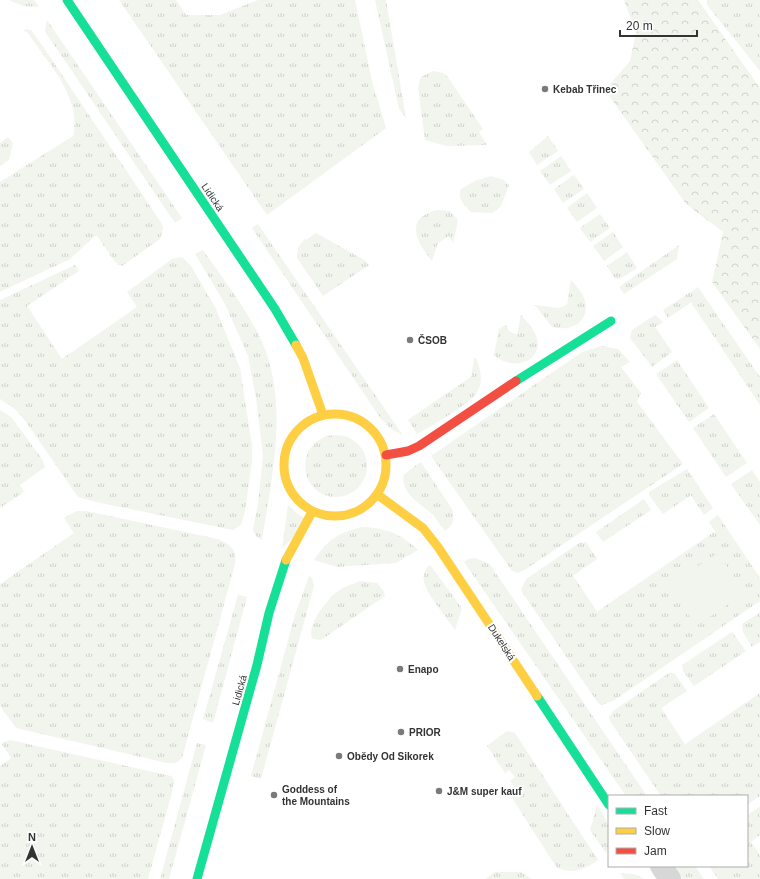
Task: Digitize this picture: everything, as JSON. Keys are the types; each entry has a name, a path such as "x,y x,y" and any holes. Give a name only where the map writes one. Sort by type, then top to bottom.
{"street":[{"name":"Lidická","path":"67,0 275,308 303,358 323,415"},
{"path":"386,455 408,451 419,446 510,385 611,321"},
{"path":"340,414 356,418 370,427 380,440 386,455 387,469 384,482 378,495 368,505 355,513 341,517 326,516 312,512 297,501 287,486 283,468 285,451 293,434 306,422 323,415 340,414"},
{"name":"Dukelská","path":"378,495 423,528 438,547 608,803"},
{"name":"Lidická","path":"197,879 258,665 269,613 286,559 312,512"},
{"path":"662,867 670,879"}],"green space":[{"path":"9,0 34,0 39,7 23,6"},
{"path":"119,0 176,0 186,15 220,15 258,0 355,0 372,81 386,128 267,215"},
{"path":"375,0 386,0 406,118 399,109"},
{"path":"624,0 698,0 760,88 760,349 712,282 723,232 686,204 605,90 630,61 636,33"},
{"path":"707,0 760,0 760,71 707,5"},
{"path":"47,20 182,218 175,223 46,33 45,30"},
{"path":"26,29 31,30 44,48 162,224 163,229 160,239 122,266 115,262 97,236 70,259 0,292 0,182 73,136 73,107 68,94 61,81 28,33 24,31"},
{"path":"433,71 443,73 447,76 483,129 479,132 487,145 447,146 425,140 418,87 421,77"},
{"path":"548,136 558,151 537,165 529,152"},
{"path":"8,137 13,143 9,160 0,166 0,143"},
{"path":"561,156 571,171 550,185 540,171"},
{"path":"574,175 584,189 563,203 554,189"},
{"path":"491,176 504,180 509,185 501,206 493,213 471,212 464,205 461,199 461,189 475,181"},
{"path":"587,193 597,208 577,222 567,208"},
{"path":"437,210 450,211 458,220 453,243 449,236 438,243 432,261 421,246 416,231 420,219"},
{"path":"600,214 610,228 590,242 580,228"},
{"path":"258,224 402,434 392,430 381,419 252,228"},
{"path":"613,232 623,247 604,261 593,246"},
{"path":"316,233 366,261 369,265 323,296 297,258 298,248 305,238 306,240"},
{"path":"679,245 677,259 624,294 619,287"},
{"path":"203,250 234,294 256,330 262,342 270,366 275,390 277,415 274,465 262,540 256,536 253,530 258,504 263,455 256,398 248,356 225,304 195,254"},
{"path":"627,252 637,268 620,279 615,279 607,266"},
{"path":"182,257 191,266 215,307 240,368 252,446 252,461 245,511 241,525 233,530 78,497 26,422 16,410 0,399 0,300 75,265 79,271 27,306 62,359 137,307 127,292 172,259"},
{"path":"571,280 585,301 586,309 582,320 572,327 552,327 535,305 558,308 567,305"},
{"path":"698,287 760,377 760,405 692,302 668,318 663,310"},
{"path":"521,315 534,332 537,339 537,347 535,354 530,359 524,362 509,363 494,355 499,329 506,325 509,331 517,335"},
{"path":"655,315 663,322 654,328 656,328 672,352 652,367 630,338 632,330"},
{"path":"602,346 618,349 630,362 621,367 641,393 637,402 683,464 526,569 518,573 512,571 431,456 582,352"},
{"path":"474,358 476,358 478,363 481,376 479,390 476,394 458,409 417,434 408,420 471,377"},
{"path":"677,360 709,408 689,422 656,374"},
{"path":"0,410 11,417 42,459 45,467 20,485 24,492 0,508"},
{"path":"714,414 747,463 726,477 693,428"},
{"path":"336,435 353,440 358,444 362,449 367,466 362,483 358,488 353,492 336,497 319,492 314,488 310,483 305,466 310,449 314,444 319,440"},
{"path":"421,462 452,509 453,522 445,531 433,515 413,498 405,488 404,475"},
{"path":"687,469 713,508 704,515 690,494 690,496 663,514 649,495 649,492"},
{"path":"752,470 760,482 760,525 731,484"},
{"path":"644,499 651,510 603,542 596,532"},
{"path":"288,505 309,521 282,549"},
{"path":"77,511 86,511 218,539 230,546 234,551 235,564 182,758 176,763 167,763 16,728 0,706 0,584 74,533 64,518"},
{"path":"718,515 760,578 760,601 613,701 601,705 598,703 521,590 526,579 579,543 586,542 597,559 574,575 572,574 598,613 598,611 714,532 716,533 709,522"},
{"path":"362,527 386,530 412,544 418,550 396,563 337,567 314,560 324,547 334,538"},
{"path":"718,553 745,593 696,626 669,585"},
{"path":"475,558 488,563 491,566 646,795 625,795 464,562 468,559"},
{"path":"430,565 462,608 455,630 434,602 425,585 424,574"},
{"path":"309,576 312,578 314,586 261,779 251,776 295,615"},
{"path":"361,581 377,583 384,592 385,596 321,640 313,639 311,634 314,621 328,600 341,589"},
{"path":"238,595 247,597 213,723 203,719"},
{"path":"760,612 760,642 752,647 743,632 742,624"},
{"path":"732,632 746,651 694,686 683,671 682,665"},
{"path":"669,673 674,673 687,691 661,708 685,744 760,693 760,796 748,804 748,795 660,795 610,721 609,717 613,711"},
{"path":"507,731 515,733 598,860 583,869 574,871 557,868 512,798 519,793 510,781 515,777 509,770 505,773 487,746"},
{"path":"10,740 171,776 174,780 172,792 148,879 0,879 0,766 11,758 1,743"},
{"path":"197,743 206,745 169,879 160,879"},
{"path":"597,805 608,825 608,846 606,853 590,830"},
{"path":"760,807 760,835 751,842 760,855 760,879 718,879 710,867 748,867 748,814"},
{"path":"674,867 696,867 704,879 682,879"},
{"path":"495,872 521,872 532,879 485,879"},
{"path":"620,873 634,874 644,879 624,879"}],"traffic: fast":[{"path":"67,0 275,309 296,345"},
{"path":"516,381 611,321"},
{"path":"197,879 257,665 269,613 286,560"},
{"path":"537,696 608,803"}],"traffic: slow":[{"path":"296,345 303,358 323,415"},
{"path":"325,414 345,414 364,422 378,436 386,455 386,465 386,475 383,485 378,494 364,508 345,516 325,516 306,508 292,494 284,475 284,455 292,436 306,422 325,414"},
{"path":"378,495 423,528 438,547 537,696"},
{"path":"286,560 312,512"}],"traffic: jam":[{"path":"386,455 408,451 419,446 516,381"}],"place":[{"name":"Kebab Třinec","path":"545,89"},
{"name":"ČSOB","path":"410,340"},
{"name":"Enapo","path":"400,669"},
{"name":"PRIOR","path":"401,732"},
{"name":"Obědy Od Sikorek","path":"339,756"},
{"name":"J&M super kauf","path":"439,791"},
{"name":"Goddess of the Mountains","path":"274,795"}]}
